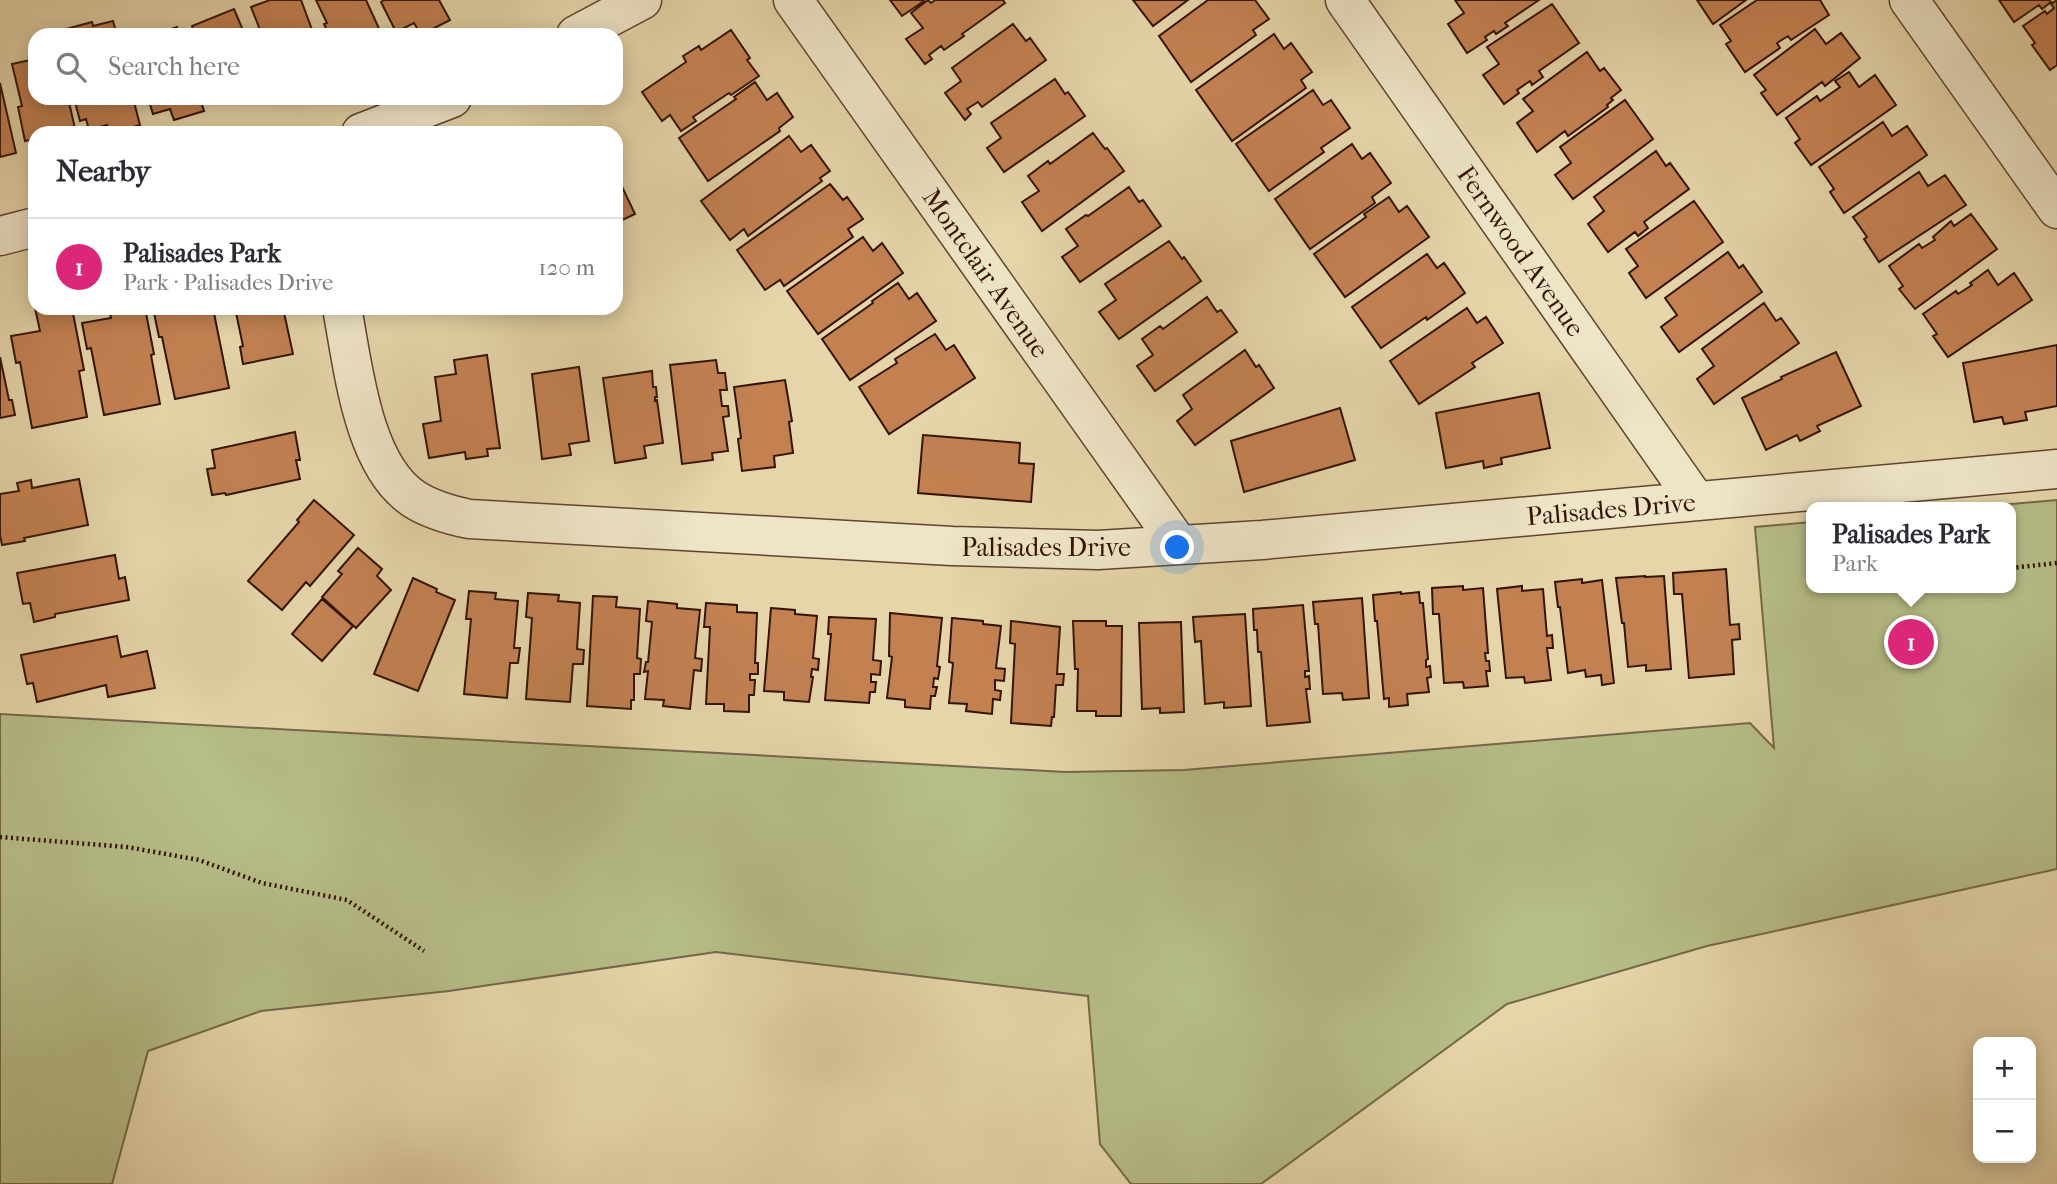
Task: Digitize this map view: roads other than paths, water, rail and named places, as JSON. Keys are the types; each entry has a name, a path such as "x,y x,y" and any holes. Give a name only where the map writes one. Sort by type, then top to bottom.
{"street":[{"path":"589,28 642,0"},
{"name":"Montclair Avenue","path":"793,0 1179,545"},
{"name":"Fernwood Avenue","path":"1345,0 1696,501"},
{"path":"1909,0 2057,209"},
{"path":"379,126 434,105"},
{"path":"0,236 28,229"},
{"name":"Palisades Drive","path":"343,315 364,418 373,447 391,476 412,498 441,513 469,519 952,546 1098,550 1262,540 2057,469"}],"place":[{"name":"Palisades Park","path":"1911,642"}]}
